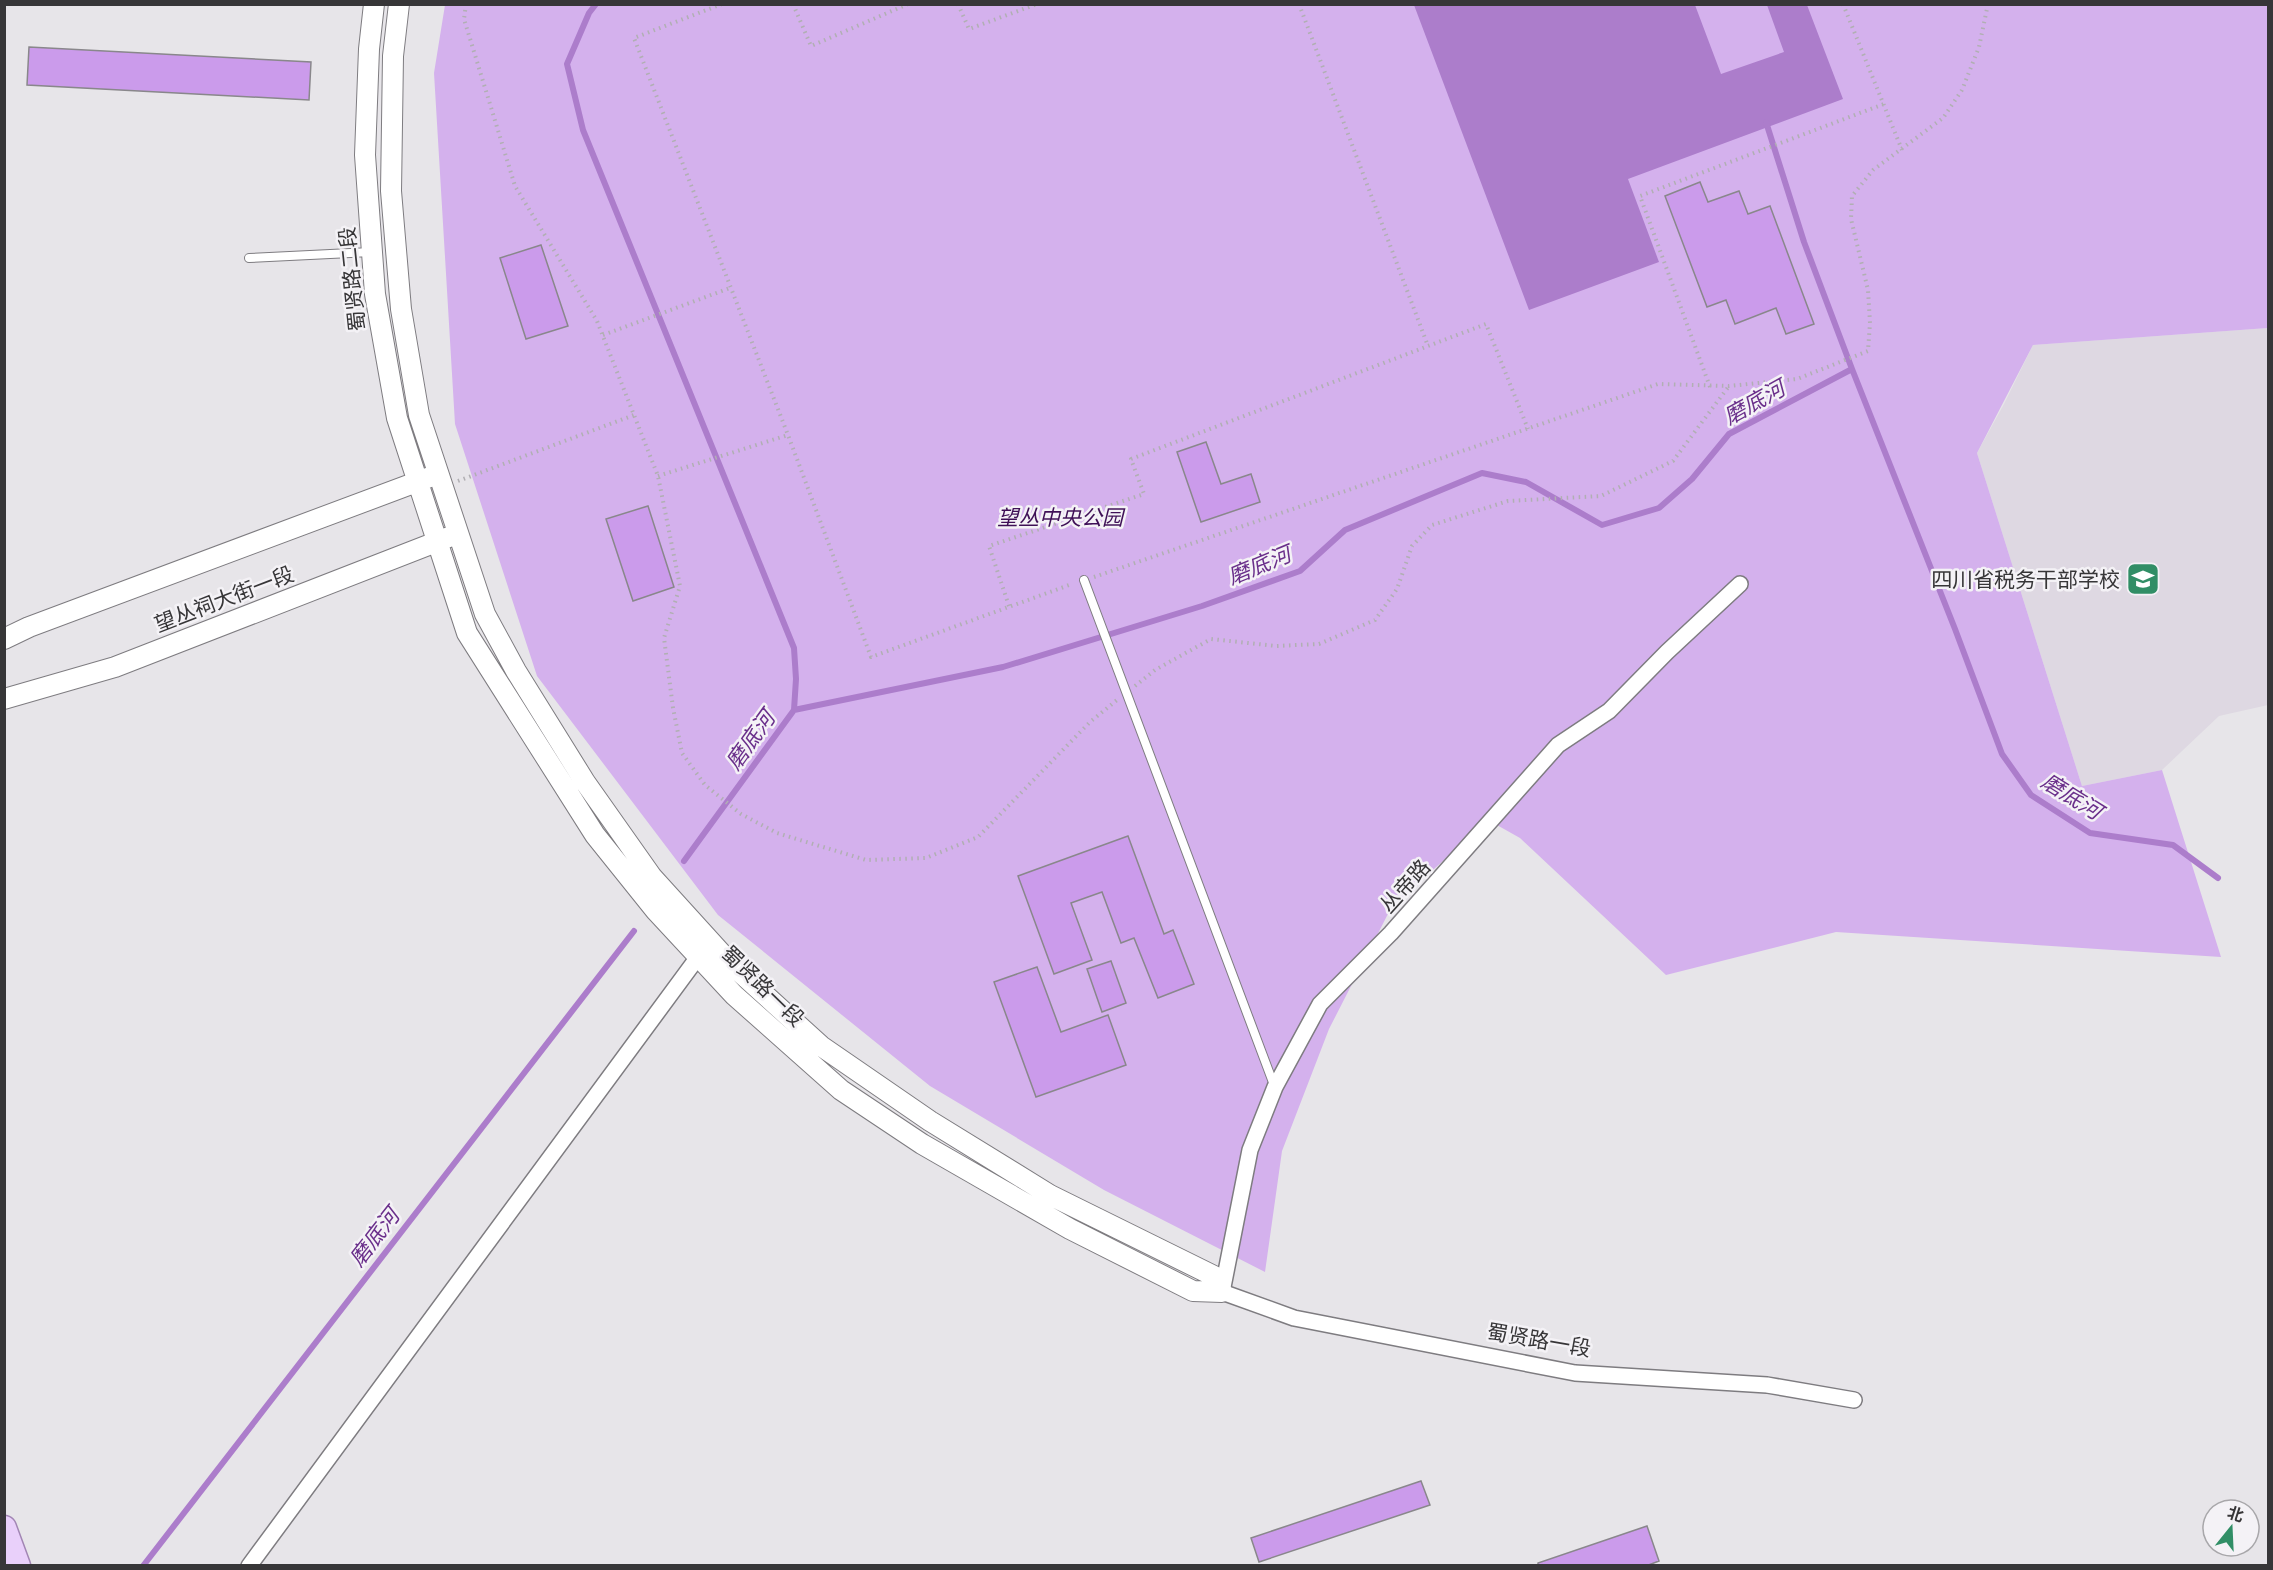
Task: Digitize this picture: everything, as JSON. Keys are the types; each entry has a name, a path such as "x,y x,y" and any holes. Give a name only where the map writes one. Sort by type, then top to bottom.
{"main road":[{"path":"4,1528 18,1566"}],"street":[{"name":"蜀贤路二段","path":"374,4 369,49 365,155 375,294 397,418 433,481 458,534"},
{"name":"蜀贤路二段","path":"399,4 393,56 392,202 401,309 433,481 439,541"},
{"name":"望丛祠大街一段","path":"4,639 29,627 433,481"},
{"name":"望丛祠大街一段","path":"4,699 115,667 458,534"},
{"name":"蜀贤路一段","path":"458,534 485,614 516,670 585,782 652,877 731,964 821,1046 930,1121 1050,1195 1214,1276 1222,1292"},
{"name":"蜀贤路一段","path":"439,541 468,633 595,835 656,911 734,995 841,1090 922,1144 1070,1229 1194,1291 1222,1292 1294,1318 1575,1373 1767,1386 1854,1400"},
{"name":"丛帝路","path":"1222,1292 1250,1150 1275,1087 1320,1004 1391,933 1558,745 1609,711 1667,652 1740,584"},
{"path":"249,1566 698,957"}],"lane":[{"path":"249,258 372,252"},
{"path":"1084,580 1275,1087"}],"path":[{"path":"466,4 464,18 515,186 597,321 658,476 680,586 664,638 673,708 682,753 705,785 741,814 777,833 866,860 926,858 978,837 1090,722 1122,696"},
{"path":"722,4 634,38 788,435 871,657 1009,606 1658,384 1710,387 1797,379 1868,351 1870,323 1868,290 1851,219 1852,196 1874,170 1943,118 1962,90 1979,47 1988,4"},
{"path":"793,4 811,46 908,4"},
{"path":"958,4 969,29 1037,4"},
{"path":"1299,4 1428,346"},
{"path":"1843,4 1902,150"},
{"path":"1710,387 1640,196 1884,104"},
{"path":"603,335 730,288"},
{"path":"1009,606 989,546 1144,494 1131,459 1486,324 1528,429"},
{"path":"1130,689 1155,670 1211,639 1276,646 1319,644 1375,620 1397,589 1412,546 1432,525 1508,501 1601,496 1673,460 1728,386"},
{"path":"433,481 634,416"},
{"path":"658,476 788,435"}],"shaded area":[{"path":"1414,5 1695,5 1721,74 1784,52 1767,5 1807,5 1843,99 1628,179 1659,262 1529,310"},
{"name":"四川省税务干部学校","path":"2268,328 2268,705 2219,716 2162,770 2082,786 1977,453 2033,345"}],"green space":[{"name":"望丛中央公园","path":"445,5 2268,5 2268,328 2033,345 1977,453 2082,786 2162,770 2221,957 1836,932 1666,975 1520,838 1488,820 1391,908 1329,1029 1282,1151 1265,1272 1104,1190 930,1086 718,915 537,676 455,424 434,73"}],"building":[{"path":"29,47 311,62 309,100 27,85"},
{"path":"1700,182 1708,202 1739,191 1748,214 1770,206 1814,324 1786,334 1776,308 1735,324 1726,300 1707,307 1665,196"},
{"path":"541,245 568,326 526,339 500,258"},
{"path":"1206,442 1221,484 1251,474 1260,502 1201,522 1177,452"},
{"path":"648,506 674,587 633,601 606,519"},
{"path":"1128,836 1164,934 1173,930 1194,984 1158,998 1134,938 1121,943 1102,892 1071,903 1092,960 1054,974 1018,876"},
{"path":"1111,961 1126,1003 1102,1012 1087,969"},
{"path":"1037,967 1061,1032 1108,1015 1126,1065 1036,1097 994,982"},
{"path":"1421,1481 1430,1505 1259,1562 1251,1538"},
{"path":"1647,1526 1659,1561 1646,1566 1538,1566 1538,1563"}],"waterway":[{"path":"596,4 589,13 567,64 583,130 794,648 796,679 794,710"},
{"name":"磨底河","path":"684,861 794,710 1003,667 1202,606 1300,571 1345,530 1482,473 1526,482 1602,525 1659,508 1692,479 1729,434 1852,369 1804,242 1766,122"},
{"name":"磨底河","path":"1852,369 2002,754 2031,795 2090,833 2173,845 2218,878"},
{"name":"磨底河","path":"143,1566 634,931"}],"place":[{"name":"四川省税务干部学校","path":"2143,579"}]}
